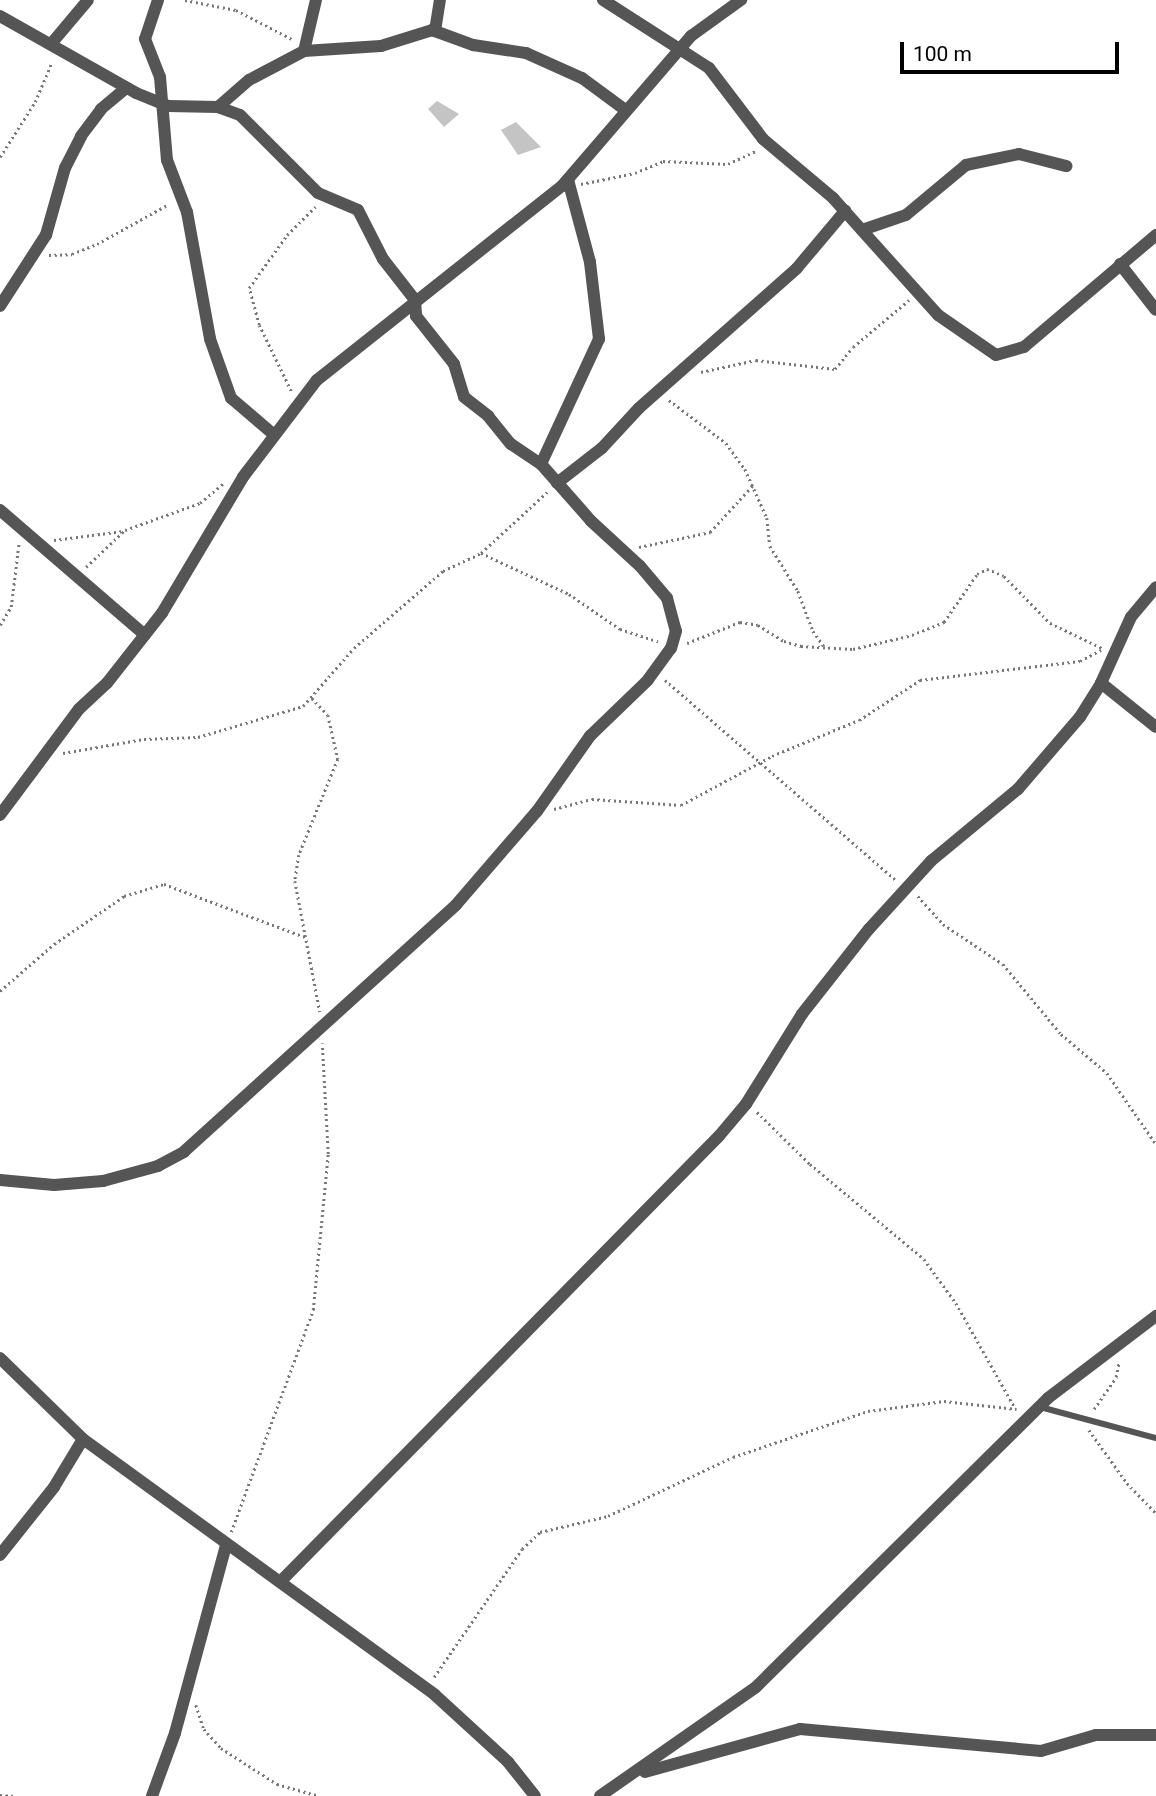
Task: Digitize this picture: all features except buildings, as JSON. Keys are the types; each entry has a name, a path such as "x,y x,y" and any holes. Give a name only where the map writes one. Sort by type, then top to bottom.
{"street":[{"path":"56,48 88,0"},
{"path":"158,0 145,39 158,67 165,105 167,160 187,212 210,340 229,393 273,434"},
{"path":"304,51 317,0"},
{"path":"435,31 440,0"},
{"path":"603,0 709,68 768,144 807,173 845,211 916,293 967,339 996,355 1006,355 1024,347 1156,235"},
{"path":"2,810 145,635 243,477 295,405 317,380 415,300 568,183 624,109 678,50 741,0"},
{"path":"0,16 126,88 165,105 218,107 251,122 294,172 325,197 362,215 383,259 415,300 416,316 450,357 464,397 494,422 512,444 541,464 667,598 676,631 671,648 656,669 590,736 529,820 456,905 172,1160 124,1176 73,1184 0,1180"},
{"path":"218,107 249,80 304,51 381,46 435,31 473,44 526,53 582,78 624,109"},
{"path":"0,306 31,260 55,215 65,168 80,136 101,109 126,88"},
{"path":"862,230 906,215 966,164 1019,153 1066,166"},
{"path":"541,464 599,339 590,262 568,183"},
{"path":"557,483 601,448 658,390 797,268 845,211"},
{"path":"1120,264 1156,310"},
{"path":"0,510 79,574 145,635"},
{"path":"281,1581 746,1104 802,1014 906,886 1035,771 1101,683 1135,611 1156,587"},
{"path":"1101,683 1156,727"},
{"path":"600,1796 765,1679 1036,1410 1156,1316"},
{"path":"0,1358 83,1439 428,1690 508,1762 535,1796"},
{"path":"0,1555 63,1475 83,1439"},
{"path":"152,1796 178,1721 188,1675 226,1545"},
{"path":"636,1773 800,1729 1029,1750 1061,1748 1096,1735 1156,1735"}],"lane":[{"path":"1036,1410 1156,1438"}],"path":[{"path":"185,0 236,10 277,29 304,51"},
{"path":"0,157 56,48"},
{"path":"568,183 635,173 663,161 728,164 768,144"},
{"path":"31,260 72,254 104,241 164,209 174,199 177,182"},
{"path":"295,405 251,303 249,288 287,235 325,197"},
{"path":"697,373 756,359 835,369 853,347 916,293"},
{"path":"658,390 726,443 753,485 767,518 770,546 824,646"},
{"path":"43,544 89,532 123,531 194,506 222,485 243,477"},
{"path":"44,756 144,739 206,735 259,717 291,713 312,698 355,648 434,579 481,553 557,483"},
{"path":"621,548 654,546 710,532 753,485"},
{"path":"0,625 10,607 20,525"},
{"path":"79,574 123,531"},
{"path":"481,553 569,594 621,629 671,648 740,622 758,625 786,642 858,648 935,627 955,612 968,587 987,569 1004,576 1050,623 1104,649"},
{"path":"529,820 592,799 681,805 762,763 859,720 920,680 1080,661 1104,649 1123,634"},
{"path":"656,669 683,699 711,717 727,737 762,763 820,817 844,831 882,870 906,886 943,924 1003,964 1061,1034 1107,1073 1156,1144"},
{"path":"226,1545 313,1310 328,1154 321,1027 295,889 297,864 338,758 328,715 312,698"},
{"path":"0,991 54,944 124,896 164,884 305,937"},
{"path":"746,1104 924,1259 956,1303 1016,1408"},
{"path":"1118,1347 1116,1377 1105,1398 1083,1419 1127,1483 1156,1513"},
{"path":"428,1690 449,1651 540,1532 608,1516 733,1457 868,1411 944,1401 1036,1410"},
{"path":"188,1675 204,1729 215,1743 277,1784 319,1796"},
{"path":"0,1796 14,1796"}]}
